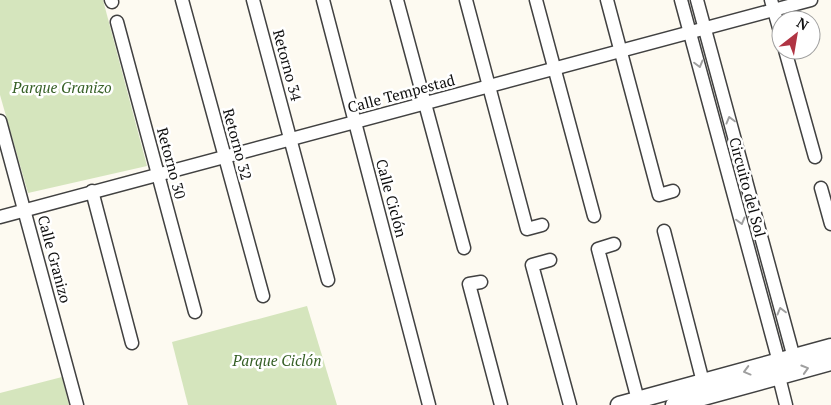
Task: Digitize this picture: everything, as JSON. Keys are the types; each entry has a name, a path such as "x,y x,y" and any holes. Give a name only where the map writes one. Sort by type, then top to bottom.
{"street":[{"name":"Retorno 32","path":"182,0 263,296"},
{"name":"Retorno 34","path":"253,0 328,280"},
{"name":"Calle Ciclón","path":"323,0 429,405"},
{"path":"397,0 464,248"},
{"path":"466,0 527,229 542,225"},
{"path":"536,0 594,216"},
{"path":"607,0 659,195 673,191"},
{"name":"Circuito del Sol","path":"681,0 784,366"},
{"name":"Circuito del Sol","path":"697,0 784,366"},
{"name":"Calle Tempestad","path":"0,217 705,28 773,5 811,0"},
{"name":"Retorno 30","path":"118,22 195,312"},
{"path":"788,60 816,157"},
{"name":"Calle Granizo","path":"0,121 77,405"},
{"path":"821,188 831,224"},
{"path":"92,192 132,343"},
{"path":"664,231 707,394"},
{"path":"614,244 598,249 638,400"},
{"path":"550,260 532,266 570,405"},
{"path":"481,282 469,284 501,405"},
{"path":"674,405 784,366 831,347"},
{"path":"784,366 831,362"},
{"path":"784,366 786,405"},
{"path":"619,405 638,400 707,394"}],"green space":[{"name":"Parque Granizo","path":"0,0 103,0 147,166 28,193 0,95"},
{"name":"Parque Ciclón","path":"307,306 337,405 188,405 172,342"},
{"path":"62,377 69,405 0,405 0,393"}]}
